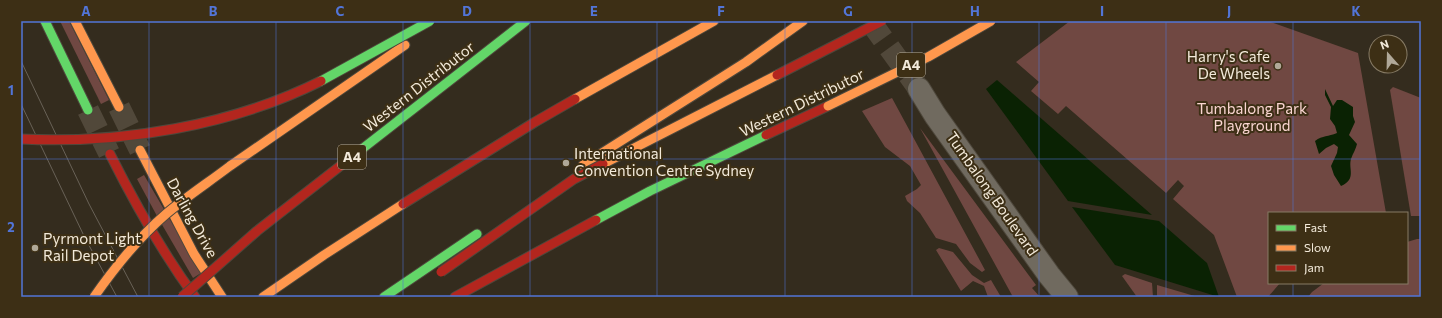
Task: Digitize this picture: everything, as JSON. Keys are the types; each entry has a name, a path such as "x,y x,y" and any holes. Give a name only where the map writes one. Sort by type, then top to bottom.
{"main road":[{"path":"45,21 88,110"},
{"path":"75,21 119,107"},
{"path":"21,139 76,139 120,136 159,131 229,116 272,103 302,90 345,69 430,21"},
{"path":"94,297 112,270 136,243 166,214 277,132 441,21"},
{"name":"Western Distributor","path":"182,297 257,231 526,21"},
{"path":"263,297 345,241 535,122 714,21"},
{"path":"516,208 746,62 803,21"},
{"path":"435,276 574,179 882,21"},
{"name":"Western Distributor","path":"455,297 650,192 928,57 992,21"},
{"name":"Darling Drive","path":"140,150 194,254 222,297"},
{"path":"110,154 133,202 182,281 194,297"},
{"path":"384,297 483,230"}],"street":[{"name":"Tumbalong Boulevard","path":"919,89 935,115 1040,262 1067,297"}],"green space":[{"path":"60,21 69,21 109,100 101,104"},
{"name":"Tumbalong Park Playground","path":"1070,21 1268,21 1358,53 1386,212 1268,212 1268,284 1279,284 1268,297 1237,297 1214,235 1173,199 1184,186 1178,180 1166,193 1066,106 1058,114 1031,91 1039,82 1016,62"},
{"path":"1393,87 1421,98 1421,216 1411,216 1390,90"},
{"path":"892,98 985,270 982,272 970,263 956,244 936,238 920,213 907,201 905,196 921,185 910,166 885,147 862,111"},
{"path":"920,128 1036,285 1032,288 1040,297 1013,297"},
{"path":"144,175 201,273 193,278 137,179"},
{"path":"1421,239 1421,297 1308,297 1323,284 1408,284 1408,242"},
{"path":"939,248 953,252 972,275 984,283 991,280 1001,297 988,297 984,286 973,281 961,291 936,250"},
{"path":"1125,274 1152,283 1153,297 1137,297 1122,276"},
{"path":"1157,285 1198,297 1157,297"}],"shaded area":[{"path":"997,80 1152,215 1068,201 986,89"},
{"path":"1325,89 1333,106 1337,100 1342,100 1353,107 1355,122 1349,135 1357,144 1350,163 1351,174 1349,180 1341,186 1334,175 1331,166 1338,147 1334,144 1319,154 1315,141 1337,133 1335,126 1330,119 1331,107 1325,95"},
{"path":"1072,207 1159,221 1207,263 1219,297 1115,265"}],"tunnel":[{"path":"870,21 919,89"},
{"path":"119,107 140,150"},
{"path":"88,110 109,153"}],"tram line":[{"path":"21,61 89,204 138,297"},
{"path":"21,104 85,238 117,297"}],"traffic: fast":[{"path":"45,21 88,110"},
{"path":"321,81 430,21"},
{"path":"353,156 526,21"},
{"path":"596,220 650,191 766,135"},
{"path":"384,297 477,234"}],"traffic: slow":[{"path":"75,21 119,107"},
{"path":"575,99 714,21"},
{"path":"583,165 746,62 803,21"},
{"path":"828,106 928,57 991,21"},
{"path":"230,166 405,45"},
{"path":"603,164 777,75"},
{"path":"140,150 194,254 222,297"},
{"path":"94,297 127,253 156,223 181,202 230,166"},
{"path":"263,297 324,255 403,204"}],"traffic: jam":[{"path":"777,75 882,21"},
{"path":"21,139 59,140 97,138 136,135 175,129 250,110 286,97 321,81"},
{"path":"403,204 535,122 575,99"},
{"path":"766,135 828,106"},
{"path":"110,154 129,191 171,263 195,297"},
{"path":"182,297 257,231 353,156"},
{"path":"441,272 574,179 603,164"},
{"path":"455,297 596,220"}],"place":[{"name":"Harry's Cafe De Wheels","path":"1278,66"},
{"name":"International Convention Centre Sydney","path":"566,163"},
{"name":"Pyrmont Light Rail Depot","path":"35,248"}]}
